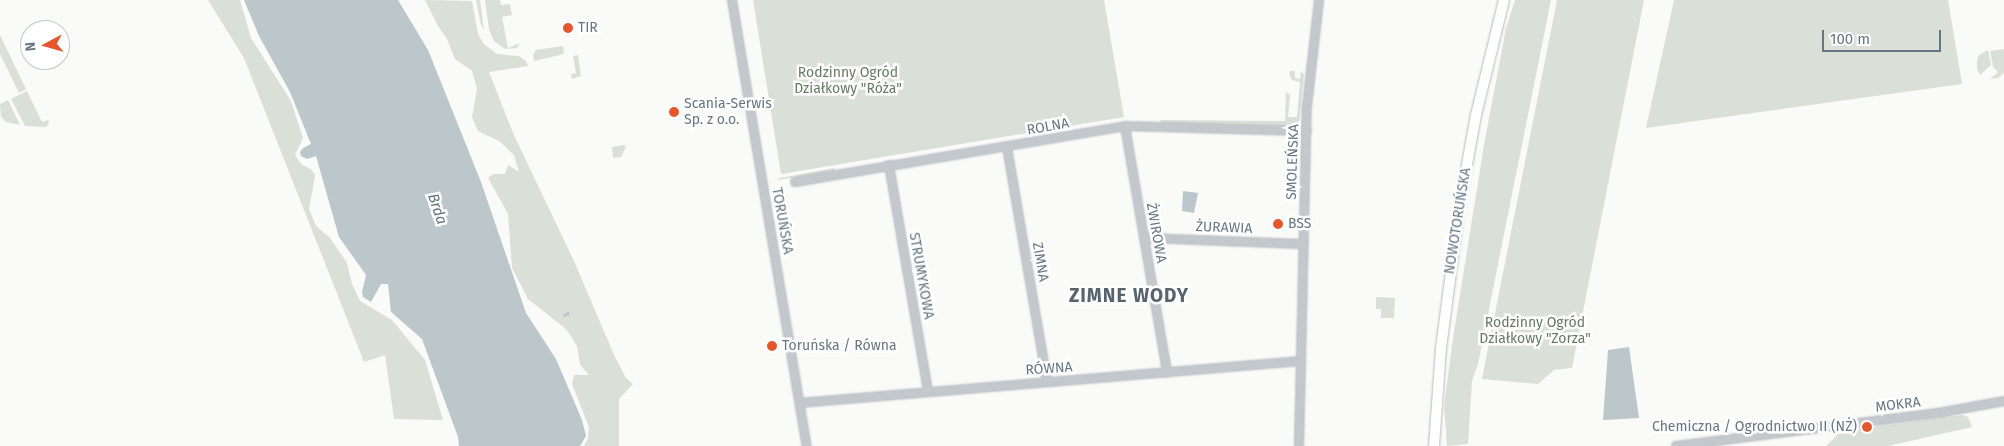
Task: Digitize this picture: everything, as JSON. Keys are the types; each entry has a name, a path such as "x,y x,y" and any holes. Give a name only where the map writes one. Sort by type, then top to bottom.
{"main road":[{"name":"NOWOTORUŃSKA","path":"1434,446 1441,348 1460,202 1476,115 1504,0"}],"street":[{"name":"TORUŃSKA","path":"732,0 807,446"},
{"name":"SMOLEŃSKA","path":"1299,446 1308,93 1319,0"},
{"name":"ROLNA","path":"795,182 1125,126 1307,131"},
{"name":"ŻWIROWA","path":"1125,126 1167,372"},
{"name":"ZIMNA","path":"1007,147 1047,382"},
{"name":"STRUMYKOWA","path":"889,165 928,391"},
{"name":"ŻURAWIA","path":"1144,238 1303,244"},
{"name":"RÓWNA","path":"800,402 1300,361"},
{"name":"MOKRA","path":"1676,446 1936,413 2004,401"}],"green space":[{"path":"208,0 240,0 251,38 291,101 303,138 295,155 301,164 312,170 315,176 309,209 316,226 330,238 347,263 352,284 360,301 392,320 425,360 443,420 394,419 385,355 364,362 244,58"},
{"path":"425,0 472,1 478,34 484,44 497,54 519,56 526,61 528,66 489,72 513,133 574,261 615,357 626,378 633,384 619,399 619,446 584,446 588,438 589,427 572,384 574,375 589,375 580,365 577,346 567,330 528,299 512,268 508,214 488,178 493,174 505,174 508,165 519,172 514,155 499,141 478,131 472,117 477,89 472,71 455,59 447,39"},
{"path":"476,0 480,0 484,30 481,25"},
{"path":"485,0 500,0 501,5 510,4 512,15 502,17 508,48 520,43 517,48 505,49 494,41 489,30"},
{"name":"Rodzinny Ogród Działkowy \"Róża\"","path":"753,0 1104,0 1124,117 781,174"},
{"path":"1515,0 1551,0 1478,364 1472,381 1468,444 1447,446 1444,406 1453,338 1484,145 1506,28"},
{"name":"Rodzinny Ogród Działkowy \"Zorza\"","path":"1557,0 1644,0 1572,368 1554,370 1538,384 1482,379"},
{"path":"1674,0 1948,0 1962,84 1646,128"},
{"path":"0,35 26,89 19,93 0,54"},
{"path":"563,46 564,54 534,61 533,55 536,50"},
{"path":"2004,49 2004,73 1998,78 1990,79 1998,72 1993,67 1990,51"},
{"path":"1988,50 1991,65 1980,75 1977,69 1977,60 1979,55"},
{"path":"578,55 581,76 572,79 571,74 576,73 573,56"},
{"path":"1295,71 1295,78 1300,79 1301,71 1304,75 1299,124 1292,124 1290,126 1162,123 1159,120 1285,121 1286,92 1290,95 1288,117 1297,117 1300,82 1292,80 1289,73"},
{"path":"27,91 42,122 48,120 49,123 46,127 25,126 11,99"},
{"path":"8,100 20,125 6,122 1,117 0,104"},
{"path":"624,145 626,147 621,157 613,158 612,147"},
{"path":"835,168 834,171 778,180 780,178"},
{"path":"1376,297 1395,298 1394,318 1381,318 1381,309 1376,309"},
{"path":"1962,415 1968,417 1972,427 1888,446 1826,446 1838,434 1844,431"}],"water":[{"name":"Brda","path":"244,0 398,0 428,50 481,182 526,313 556,359 582,420 586,436 580,446 459,446 458,437 422,339 391,312 388,284 381,284 371,302 363,297 362,292 366,275 339,237 316,156 307,159 301,156 300,152 303,148 311,144 290,92 259,36"},
{"path":"1183,191 1198,193 1194,213 1182,211"},
{"path":"1629,347 1639,418 1603,420 1608,350"}],"waterway":[{"path":"564,315 568,313"}],"place":[{"name":"TIR","path":"568,28"},
{"name":"Scania-Serwis Sp. z o.o.","path":"674,112"},
{"name":"BSS","path":"1278,224"},
{"name":"Toruńska / Równa","path":"772,346"},
{"name":"Chemiczna / Ogrodnictwo II (NŻ)","path":"1867,427"}],"district":[{"name":"ZIMNE WODY","path":"1129,296"}]}
